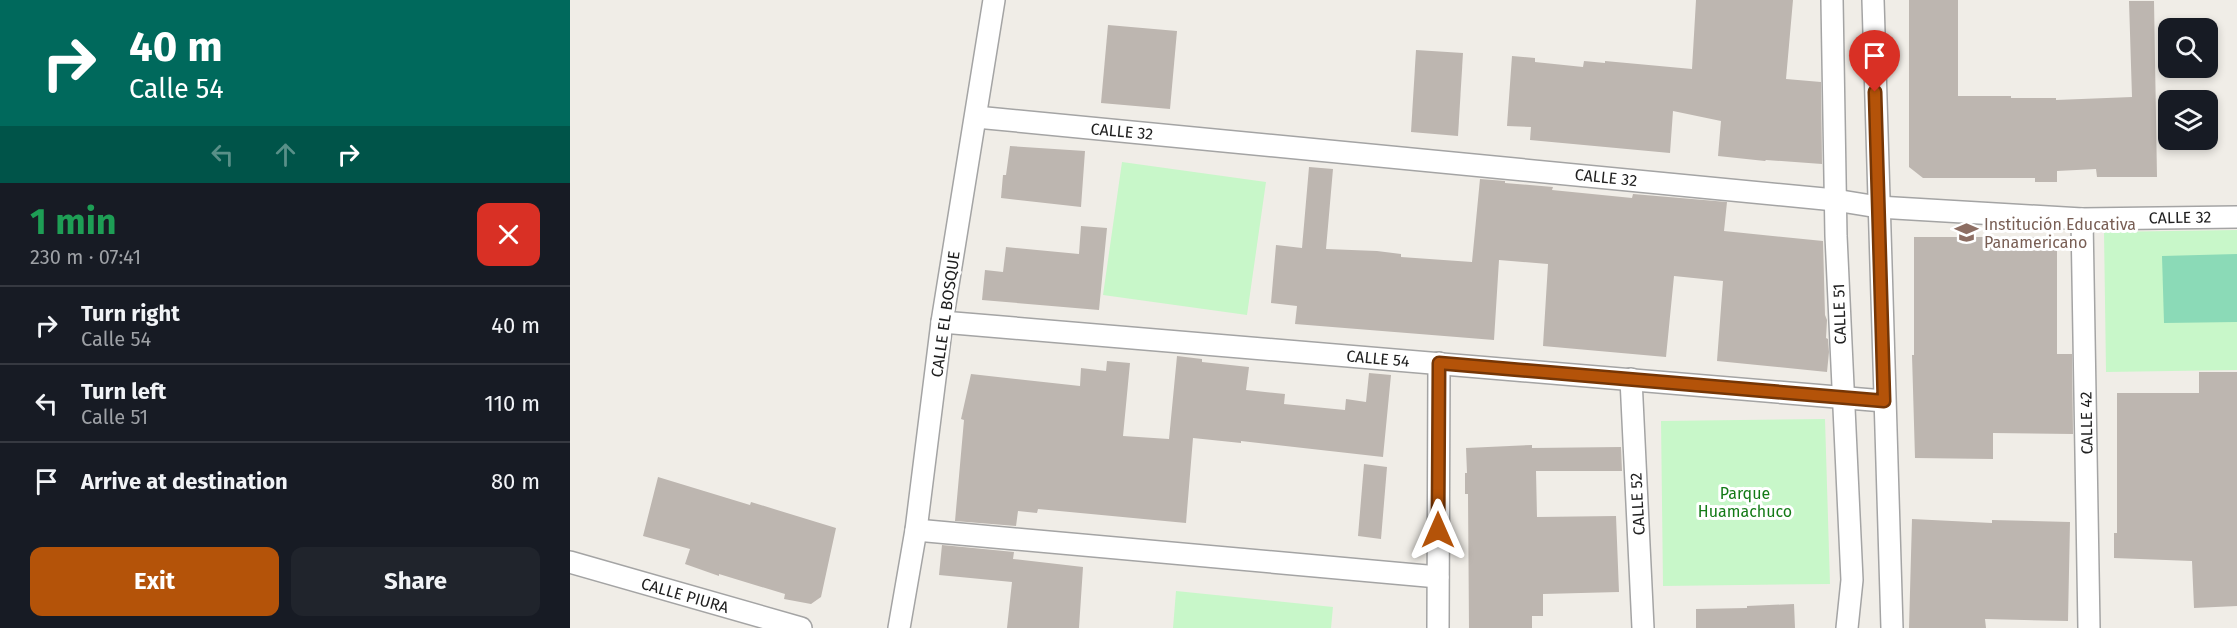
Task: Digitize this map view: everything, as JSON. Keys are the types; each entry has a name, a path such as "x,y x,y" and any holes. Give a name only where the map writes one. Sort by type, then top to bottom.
{"street":[{"name":"CALLE EL BOSQUE","path":"899,628 916,530 942,322 994,0"},
{"name":"CALLE 51","path":"1832,0 1835,200 1852,580 1847,628"},
{"path":"1873,0 1892,628"},
{"name":"CALLE 32","path":"976,117 1835,200 1878,207 2082,219 2237,217"},
{"name":"CALLE 42","path":"2082,219 2089,628"},
{"name":"CALLE 54","path":"942,322 1884,401"},
{"path":"1438,628 1439,363"},
{"name":"CALLE 52","path":"1631,379 1643,628"},
{"path":"916,530 1438,577"},
{"name":"CALLE PIURA","path":"570,562 801,628"}],"green space":[{"path":"1122,162 1266,182 1247,315 1103,295"},
{"path":"2237,230 2237,370 2106,372 2104,232"},
{"path":"2237,254 2237,322 2164,323 2162,256"},
{"name":"Parque Huamachuco","path":"1825,419 1830,584 1663,586 1661,421"},
{"path":"1176,591 1333,607 1331,628 1173,628"}],"building":[{"path":"1696,0 1793,0 1786,79 1821,82 1822,164 1718,156 1721,121 1673,111 1670,153 1530,140 1531,127 1507,126 1512,56 1535,58 1535,62 1583,67 1584,61 1605,63 1605,61 1692,69"},
{"path":"1909,0 1958,0 1958,96 2011,96 2011,98 2056,98 2056,100 2132,97 2129,1 2154,1 2157,177 2097,177 2096,169 2057,171 2057,182 2035,182 2035,178 1923,178 1909,167"},
{"path":"1108,25 1177,31 1170,109 1101,103"},
{"path":"1416,50 1463,53 1458,136 1411,132"},
{"path":"1010,146 1085,151 1081,207 1001,198 1003,175 1006,175"},
{"path":"1309,167 1333,169 1326,249 1377,251 1401,254 1401,257 1472,262 1480,179 1553,187 1552,190 1632,198 1633,194 1727,202 1724,231 1823,241 1826,338 1829,352 1827,372 1717,361 1723,281 1674,276 1666,357 1543,346 1548,264 1499,260 1494,340 1295,324 1297,306 1271,303 1276,245 1302,248"},
{"path":"1081,226 1107,228 1099,310 982,300 985,270 1003,272 1006,247 1079,254"},
{"path":"1914,237 2057,237 2057,354 2072,354 2073,434 1993,433 1993,459 1915,458 1912,355 1914,355"},
{"path":"1177,356 1202,359 1202,362 1249,367 1246,390 1285,394 1284,404 1345,410 1346,399 1366,402 1369,373 1391,375 1383,457 1193,438 1186,523 1038,509 1037,513 1018,511 1016,526 955,521 964,420 961,419 971,374 1080,386 1081,368 1106,371 1107,361 1130,363 1123,436 1169,439"},
{"path":"2199,372 2237,372 2237,606 2194,608 2192,561 2114,558 2114,533 2117,533 2117,393 2199,393"},
{"path":"1532,445 1532,448 1621,447 1622,471 1536,471 1537,517 1616,516 1619,592 1543,594 1543,616 1532,616 1532,628 1469,628 1466,448"},
{"path":"1364,464 1387,467 1381,539 1358,536"},
{"path":"658,477 836,528 821,597 811,604 784,599 785,594 685,564 690,549 643,536"},
{"path":"1912,519 1992,523 1992,520 2070,522 2068,621 1985,619 1986,628 1909,628"},
{"path":"942,545 1014,552 1013,559 1083,567 1079,628 1007,628 1012,582 939,575"},
{"path":"1794,604 1795,628 1696,628 1696,609"}],"place":[{"name":"Institución Educativa Panamericano","path":"1966,233"}],"route":[{"path":"1438,530 1439,363 1884,401 1875,92"}]}
